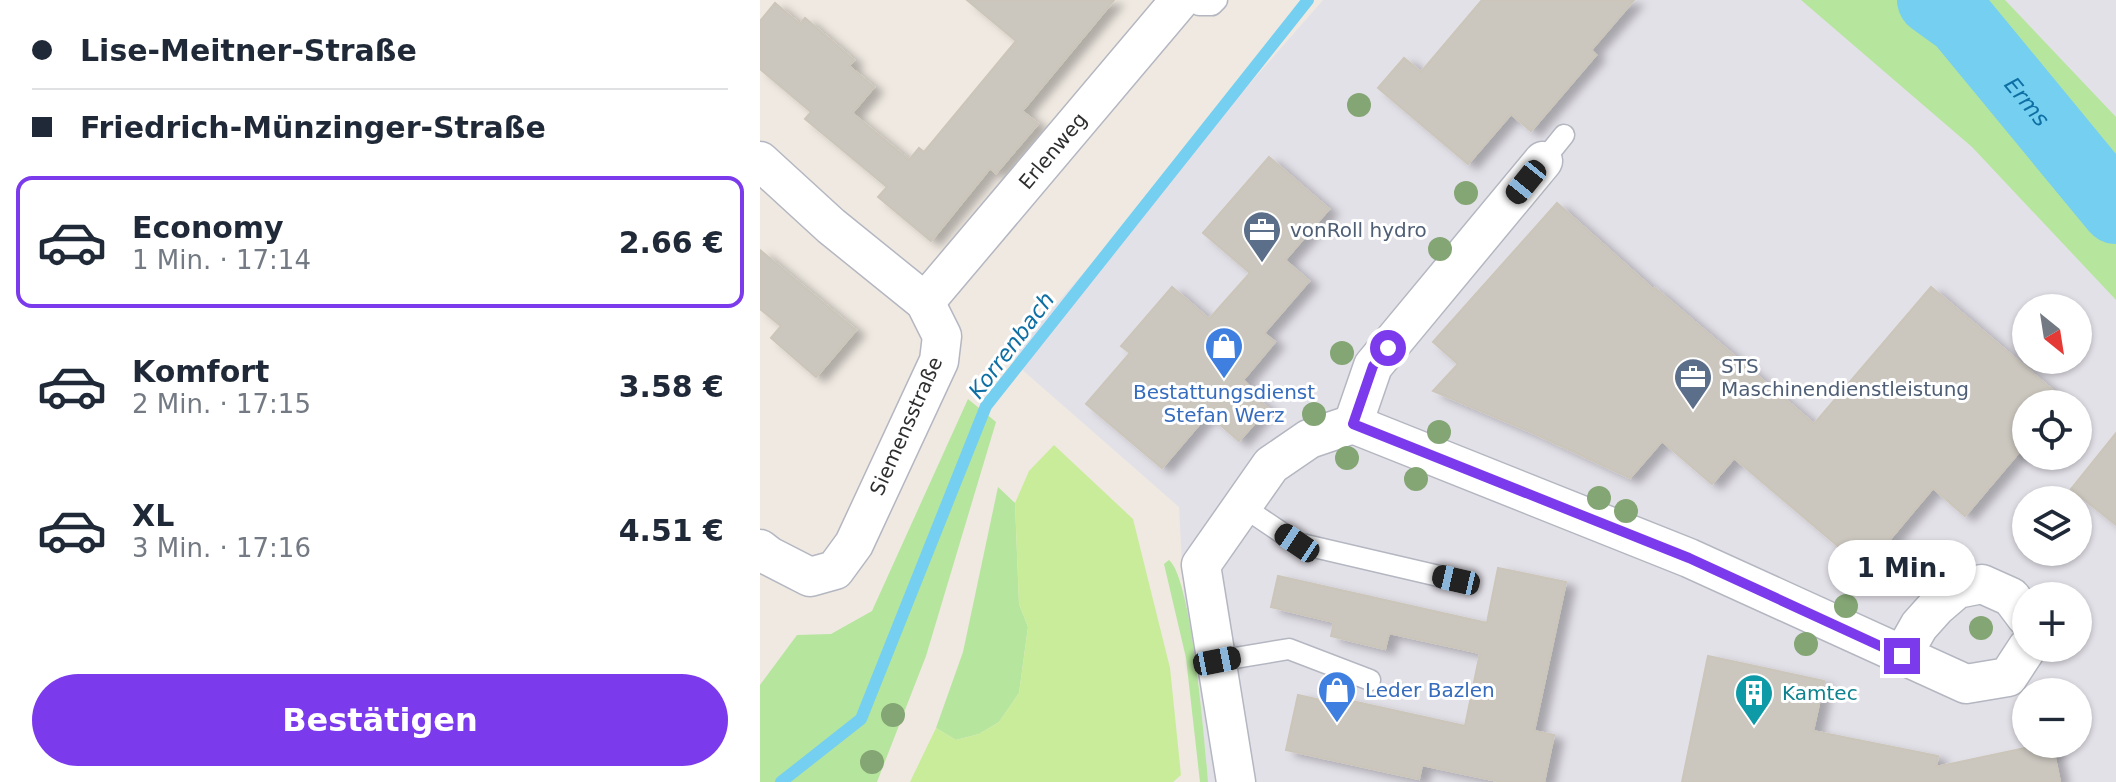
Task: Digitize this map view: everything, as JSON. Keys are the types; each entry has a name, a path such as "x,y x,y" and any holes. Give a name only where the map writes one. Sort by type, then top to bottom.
{"street":[{"name":"Erlenweg","path":"925,302 1180,0"},
{"path":"1353,424 1373,366 1553,148"},
{"name":"Siemensstraße","path":"760,161 831,226 925,302 942,336 939,361 854,544 835,570 810,577 760,549"},
{"path":"1236,782 1201,565 1271,465 1309,439 1353,424 1689,558 1966,684 2008,677 2018,662"},
{"path":"1902,656 1919,626 1957,589 1982,584 2012,598"}],"lane":[{"path":"1193,0 1199,5 1212,5 1217,0"},
{"path":"1242,506 1297,543 1456,580"},
{"path":"1217,661 1289,649 1370,680"}],"shaded area":[{"path":"1323,0 2116,0 2116,782 1208,782 1198,675 1184,600 1179,507 1009,358"}],"green space":[{"path":"1801,0 2005,0 2116,117 2116,300 1972,147"},
{"path":"968,399 996,422 926,656 877,782 760,782 760,685 797,635 831,634 872,611"},
{"path":"1054,445 1133,519 1170,668 1181,775 1173,782 910,782 936,728 956,740 979,734 999,722 1019,693 1028,627 1019,604 1015,503 1029,471"},
{"path":"998,487 1015,503 1019,604 1028,627 1019,693 999,722 979,734 956,740 936,728 963,652"},
{"path":"1169,560 1177,573 1191,629 1208,782 1200,782 1186,658 1164,564"}],"building":[{"path":"967,0 1114,0 1022,111 1038,124 996,173 990,168 931,241 878,197 887,187 805,119 811,112 760,69 760,21 775,3 800,24 805,18 854,60 849,66 874,87 852,113 909,160 919,148 924,152 1016,41"},
{"path":"1482,0 1634,0 1591,50 1596,55 1531,131 1511,114 1468,164 1378,88 1404,58 1421,72"},
{"path":"1269,157 1329,209 1285,260 1309,281 1264,333 1275,342 1243,380 1248,385 1245,389 1268,408 1239,441 1208,414 1162,468 1086,404 1130,353 1121,346 1172,287 1209,319 1250,273 1203,233"},
{"path":"1557,203 1654,290 1814,424 1931,287 2012,356 2012,374 2034,374 2052,390 2012,390 2012,461 1965,516 1933,488 1865,569 1734,458 1712,484 1662,441 1630,478 1433,391 1458,364 1433,342"},
{"path":"760,250 856,330 816,377 771,338 781,326 760,309"},
{"path":"2116,433 2116,525 2092,506 2092,486 2073,486 2086,470 2092,470 2092,463"},
{"path":"1498,568 1566,582 1534,731 1554,735 1544,782 1502,782 1422,765 1419,779 1286,750 1298,695 1320,700 1320,694 1465,726 1480,653 1389,633 1385,649 1331,636 1334,622 1271,607 1278,576 1487,623"},
{"name":"Kamtec","path":"1708,656 1824,681 1813,731 1938,756 1936,767 2012,751 2012,758 2055,758 2060,782 1682,782"}],"waterway":[{"name":"Korrenbach","path":"781,782 861,719 986,406 1308,0"},
{"name":"Erms","path":"1932,0 1961,21 2116,209"}],"place":[{"name":"vonRoll hydro","path":"1262,264"},
{"name":"Bestattungsdienst Stefan Werz","path":"1224,380"},
{"name":"STS Maschinendienstleistung","path":"1693,411"},
{"name":"Leder Bazlen","path":"1337,724"},
{"name":"Kamtec","path":"1754,727"}],"route":[{"path":"1388,348 1373,366 1353,424 1689,558 1902,656"}]}
